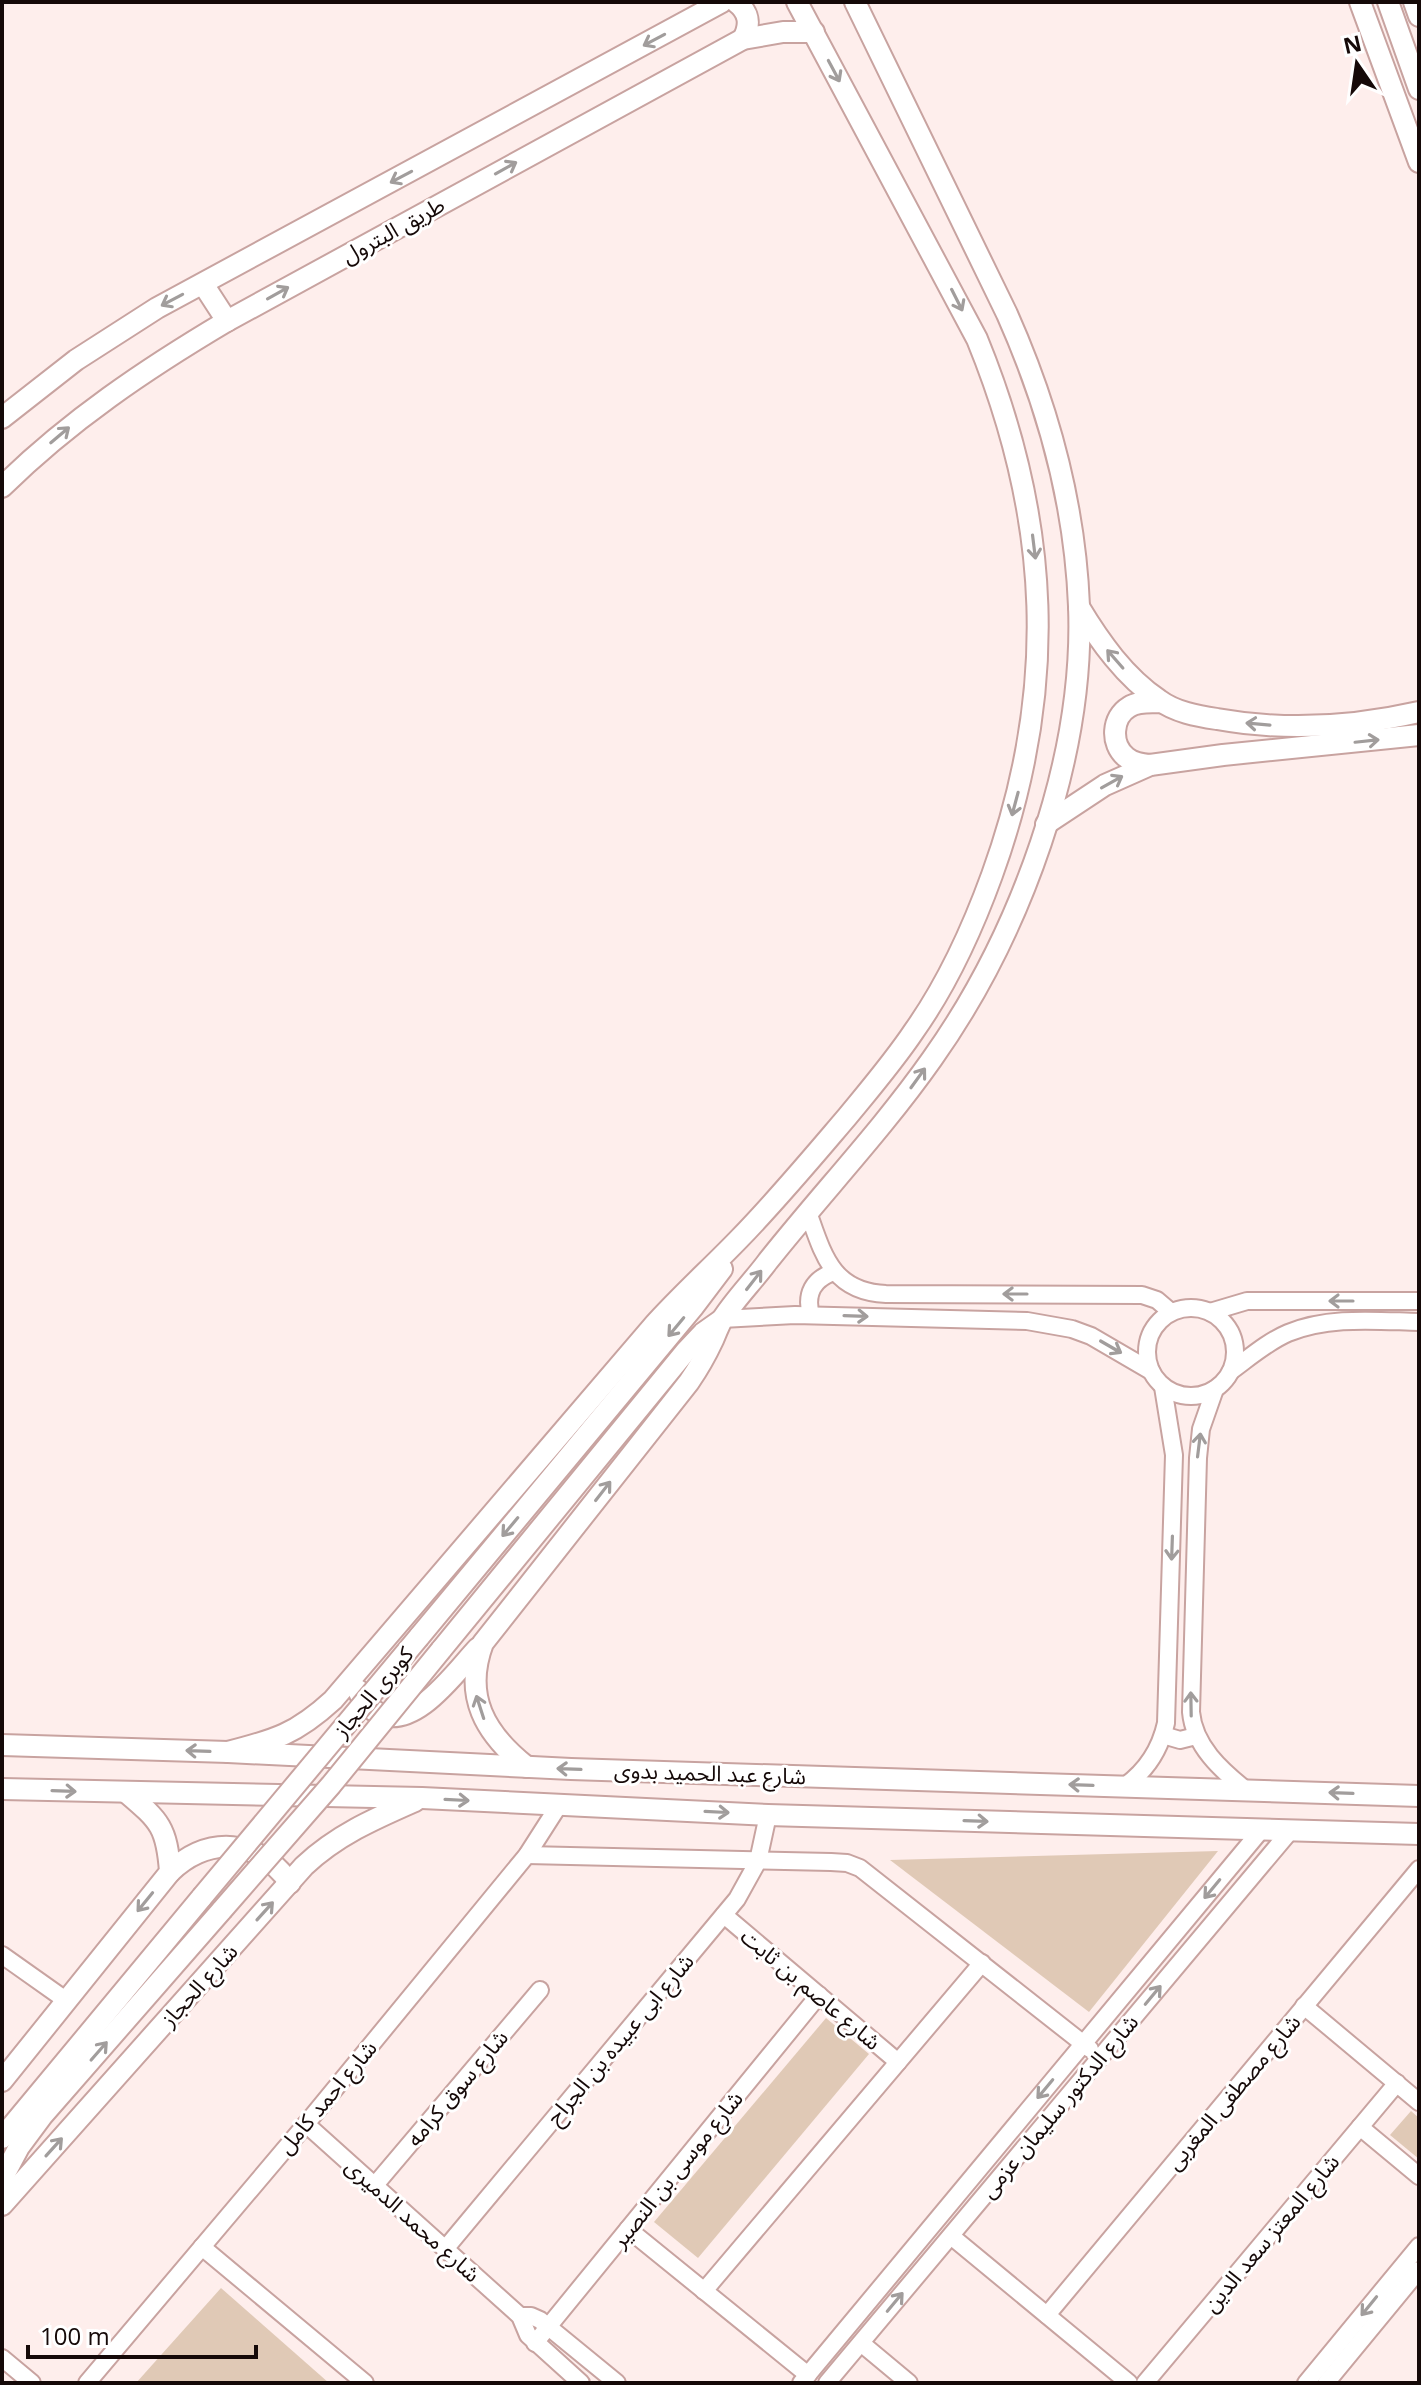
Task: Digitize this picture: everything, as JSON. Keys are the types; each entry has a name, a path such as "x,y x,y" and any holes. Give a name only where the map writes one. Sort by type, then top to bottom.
{"main road":[{"name":"طريق البترول","path":"2,418 116,333 722,2"},
{"path":"736,2 748,20 743,39"},
{"path":"228,1752 266,1742 304,1726 333,1700 654,1325 738,1241 815,1155 891,1062 936,997 956,961 988,886 1017,797 1032,721 1038,658 1036,565 1021,472 995,382 956,297 797,2"},
{"path":"1360,2 1419,162"},
{"path":"1388,2 1419,89"},
{"path":"1414,2 1419,16"},
{"path":"357,1674 359,1694 369,1707 384,1716 402,1717 418,1709 483,1643 689,1382 722,1319 909,1091 956,1023 1014,916 1046,824 1062,768 1074,702 1078,657 1076,562 1061,468 1038,389 1007,314 861,6"},
{"name":"طريق البترول","path":"2,487 58,436 122,387 227,321 743,39 783,32 814,32"},
{"path":"203,284 227,321"},
{"path":"1079,607 1115,659 1142,686 1161,702 1194,715 1292,727 1366,723 1419,712"},
{"path":"1161,702 1130,706 1121,714 1116,725 1118,749 1137,764 1419,735"},
{"path":"1046,824 1105,785 1150,765"},
{"name":"كوبرى الحجاز","path":"2,2138 712,1283 738,1241"},
{"name":"كوبرى الحجاز","path":"2,2179 19,2147 42,2116 331,1785 694,1341 722,1319"},
{"path":"483,1643 475,1678 480,1709 494,1736 527,1767"},
{"name":"شارع عبد الحميد بدوى","path":"2,1745 228,1752 527,1767 1419,1796"},
{"name":"شارع عبد الحميد بدوى","path":"2,1789 422,1798 768,1815 1419,1834"},
{"path":"127,1793 158,1822 167,1841 170,1872"},
{"name":"شارع الحجاز","path":"2,2205 320,1851 356,1827 422,1798"},
{"path":"2,2081 180,1862 205,1849 247,1849 272,1862 290,1883"}],"street":[{"path":"808,1212 834,1272 849,1284 876,1294 1142,1295 1157,1300 1171,1312"},
{"path":"811,1315 808,1297 811,1288 817,1280 834,1272"},
{"path":"1210,1312 1247,1301 1419,1301"},
{"path":"1231,1371 1235,1352 1231,1333 1210,1312 1190,1308 1171,1312 1150,1333 1146,1352 1151,1371 1163,1387 1189,1396 1215,1389 1231,1371 1271,1342 1316,1324 1419,1322"},
{"path":"722,1319 811,1315 1027,1321 1091,1336 1151,1371"},
{"path":"1125,1786 1153,1759 1163,1735 1167,1710 1174,1455 1163,1387"},
{"path":"1215,1389 1201,1429 1198,1458 1192,1724 1196,1736 1219,1765 1246,1790"},
{"path":"1163,1735 1180,1740 1196,1736"},
{"name":"شارع احمد كامل","path":"87,2383 306,2124 527,1855 559,1805"},
{"name":"شارع ابى عبيده بن الجراح","path":"445,2249 724,1915 749,1881 758,1861 768,1815"},
{"name":"شارع الدكتور سليمان عزمى","path":"804,2379 1262,1829"},
{"name":"شارع الدكتور سليمان عزمى","path":"827,2383 1291,1830"},
{"path":"527,1855 847,1863 860,1868 1100,2057"},
{"name":"شارع مصطفى المغربى","path":"1047,2315 1419,1869"},
{"name":"شارع عاصم بن ثابت","path":"724,1915 898,2062"},
{"path":"2,1955 67,2001"},
{"path":"704,2291 982,1963"},
{"name":"شارع سوق كرامه","path":"375,2185 540,1990"},
{"name":"شارع موسى بن النصير","path":"535,2343 819,1995"},
{"path":"1304,2006 1419,2102"},
{"name":"شارع المعتز سعد الدين","path":"1145,2383 1397,2083"},
{"name":"شارع محمد الدميرى","path":"306,2124 520,2316 528,2335 575,2381"},
{"path":"1360,2127 1419,2176"},
{"path":"628,2229 804,2379"},
{"path":"951,2236 1129,2383"},
{"path":"1306,2383 1419,2246"},
{"path":"202,2247 365,2383"},
{"path":"1326,2383 1419,2270"},
{"name":"شارع محمد الدميرى","path":"520,2316 531,2316 548,2326 589,2360 606,2380"},
{"path":"861,2343 909,2383"},
{"path":"2,2358 32,2383"},
{"path":"575,2381 589,2360"}],"shaded area":[{"path":"1218,1851 1089,2012 890,1860"},
{"path":"826,2018 869,2054 698,2258 654,2222"},
{"path":"1411,2111 1419,2118 1419,2159 1390,2135"},
{"path":"221,2288 329,2383 136,2383"}]}
